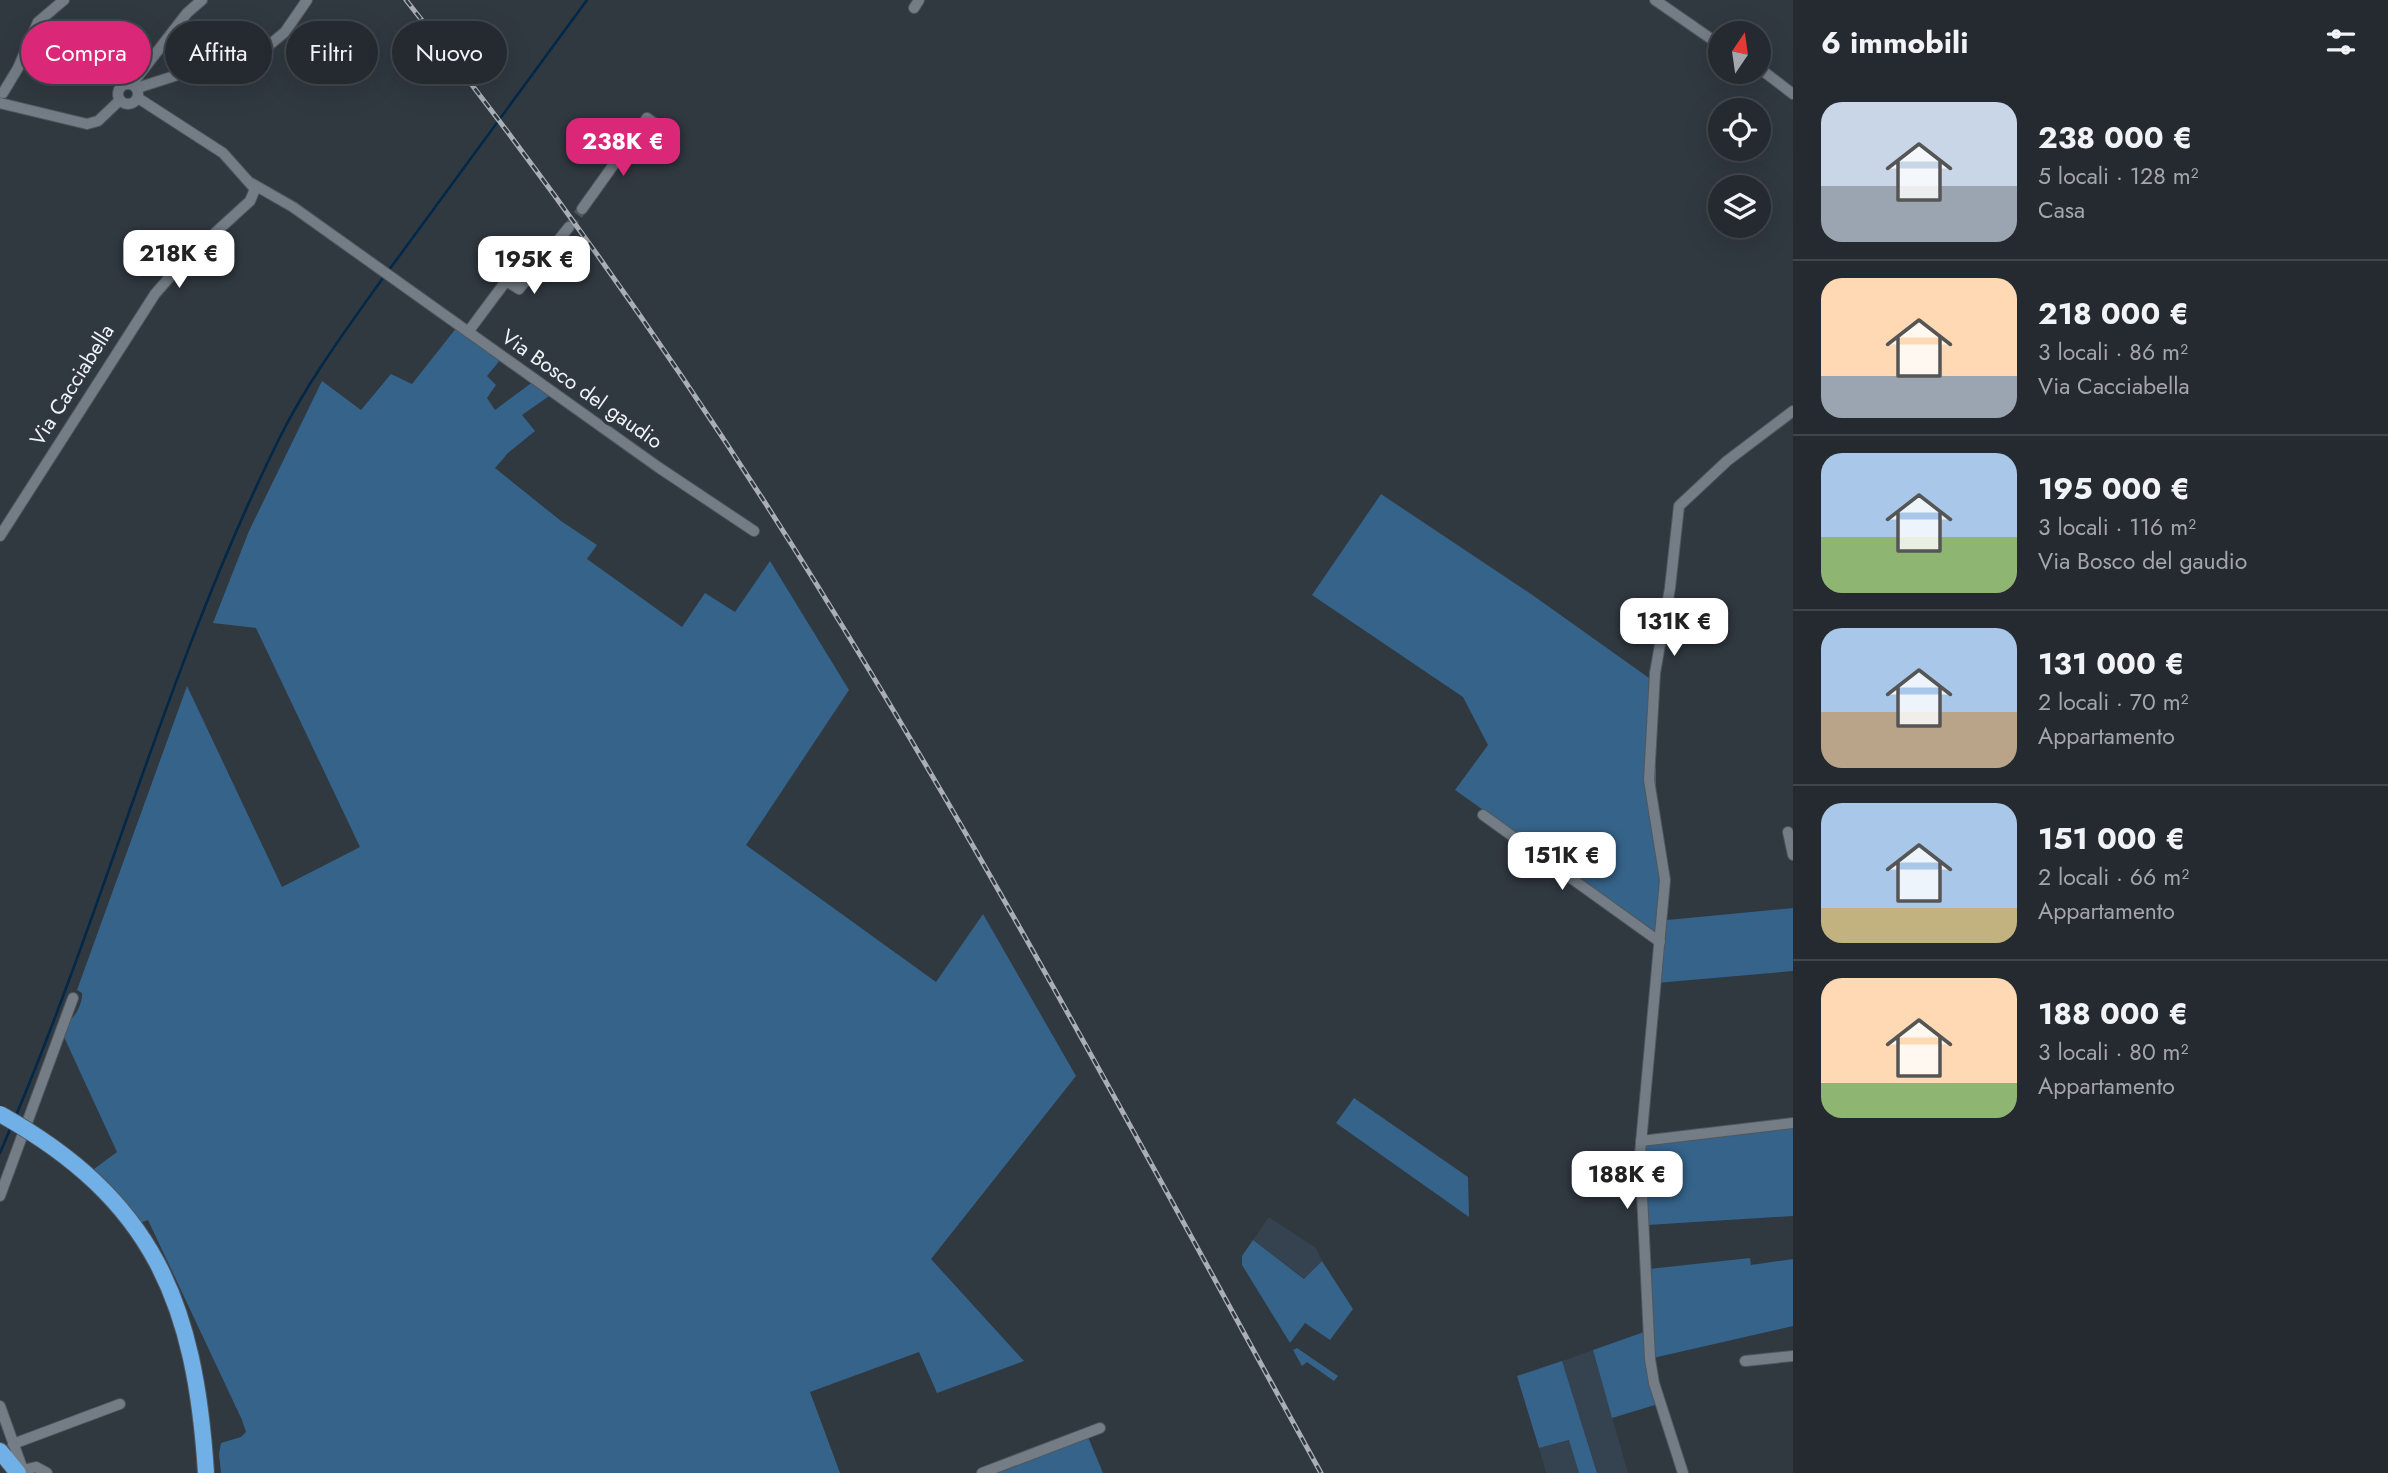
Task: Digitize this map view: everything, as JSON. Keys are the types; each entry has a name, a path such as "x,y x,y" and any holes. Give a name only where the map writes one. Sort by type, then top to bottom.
{"highway":[{"path":"0,1114 32,1132 86,1173 112,1199 155,1258 171,1291 194,1360 206,1473"},
{"path":"6,1447 20,1472"}],"street":[{"path":"64,0 38,22 18,68 2,96 35,114 87,124 98,121 120,100"},
{"path":"120,100 131,104 135,90 187,13 202,0"},
{"path":"120,100 119,89 135,90 268,46 285,32 307,0"},
{"path":"1655,0 1708,37"},
{"path":"1771,77 1793,94"},
{"path":"135,90 223,153 251,183"},
{"path":"582,209 647,118 654,122"},
{"name":"Via Bosco del gaudio","path":"251,183 293,207 754,531"},
{"name":"Via Cacciabella","path":"0,536 133,324 182,263 250,201 255,188 251,183"},
{"path":"468,332 506,281 519,289 569,227"},
{"path":"1683,1473 1654,1383 1650,1359 1641,1141 1660,943 1664,869 1649,780 1655,673 1670,588 1679,506 1727,461 1793,411"},
{"path":"1483,815 1660,943"},
{"path":"1788,832 1793,855"},
{"path":"0,1196 74,998"},
{"path":"1641,1141 1793,1123"},
{"path":"1745,1361 1793,1356"},
{"path":"0,1406 6,1447 120,1404"},
{"path":"982,1473 1100,1428"},
{"path":"20,1472 36,1467 47,1473"}],"shaded area":[{"path":"457,327 501,359 487,376 496,385 487,398 495,410 534,381 552,394 522,415 535,431 508,453 495,468 561,521 597,545 587,559 682,627 705,593 735,612 770,561 849,690 746,845 936,982 983,914 1076,1076 931,1259 1024,1361 937,1393 919,1352 810,1392 840,1473 221,1473 221,1443 241,1437 246,1432 242,1420 148,1220 140,1223 94,1169 117,1152 64,1037 69,1020 80,1004 82,993 77,990 187,686 282,887 360,847 256,628 213,623 249,531 322,381 361,410 391,374 412,384"},
{"path":"1381,494 1531,594 1649,678 1646,765 1656,767 1656,800 1667,859 1667,920 1793,908 1793,971 1656,983 1663,931 1653,930 1455,790 1488,745 1463,697 1312,595"},
{"path":"1354,1098 1468,1177 1469,1217 1336,1123"},
{"path":"1793,1125 1793,1216 1647,1225 1643,1143"},
{"path":"1269,1217 1316,1248 1322,1261 1305,1279 1253,1240"},
{"path":"1253,1240 1304,1279 1322,1261 1353,1309 1330,1340 1305,1323 1290,1343 1242,1265 1242,1256"},
{"path":"1750,1258 1751,1265 1793,1259 1793,1326 1653,1358 1649,1269"},
{"path":"1644,1332 1655,1405 1612,1418 1593,1350"},
{"path":"1297,1348 1338,1376 1334,1381 1307,1362 1302,1366 1293,1350"},
{"path":"1593,1350 1628,1473 1597,1473 1562,1361"},
{"path":"1562,1361 1597,1473 1579,1473 1569,1440 1539,1448 1517,1376"},
{"path":"1088,1437 1103,1473 997,1473 1006,1470"},
{"path":"1570,1440 1579,1473 1546,1473 1539,1448"}],"waterway":[{"path":"389,270 587,0"},
{"path":"15,1118 81,948 205,606 241,522 279,439 302,397 385,275"},
{"path":"0,1153 11,1127"}],"tunnel":[{"path":"569,227 582,209"}],"railway":[{"path":"406,0 515,142 620,286 817,585 949,804 1321,1473"}]}
